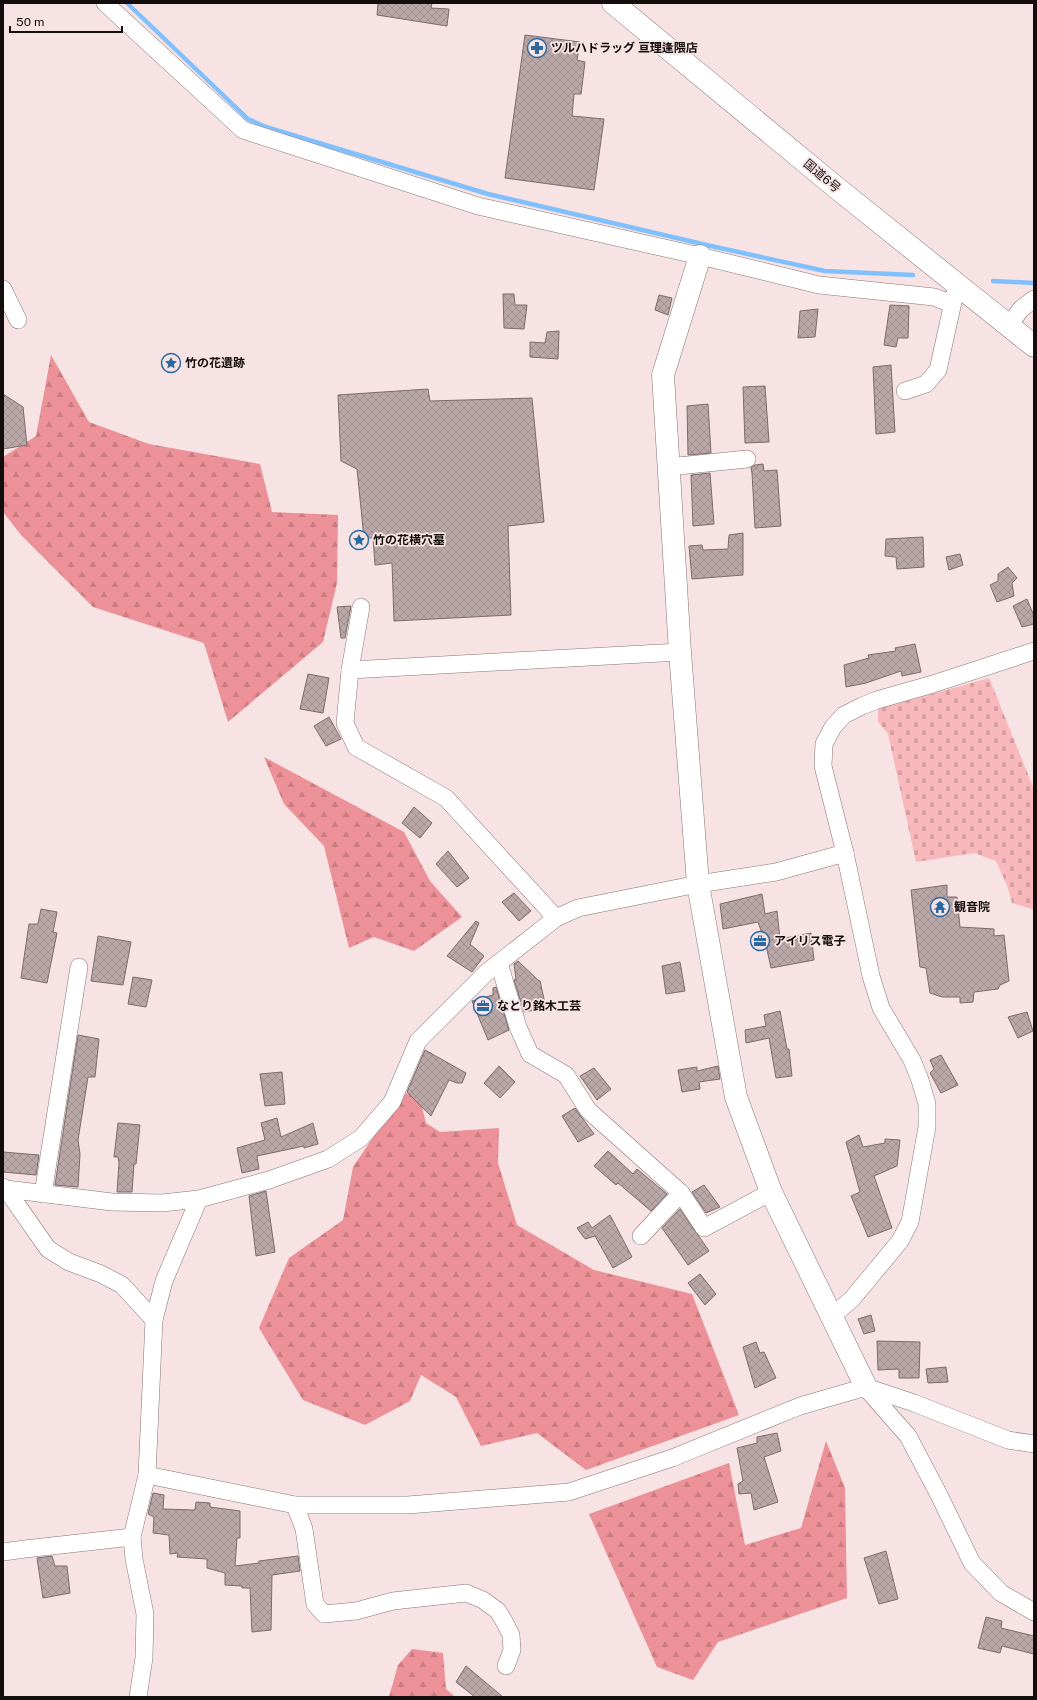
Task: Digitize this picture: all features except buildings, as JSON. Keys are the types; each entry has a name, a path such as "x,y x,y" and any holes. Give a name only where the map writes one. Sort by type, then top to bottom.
{"main road":[{"name":"国道6号","path":"613,3 838,189 955,294 1009,326 1034,346"},
{"path":"700,256 663,375 680,652 698,884 736,1097 771,1192 866,1388"}],"street":[{"path":"106,3 243,130 478,206 700,256 819,285 934,297 955,294 938,370 926,384 905,390"},
{"path":"3,289 18,320"},
{"path":"1009,326 1021,309 1034,299"},
{"path":"668,467 747,459"},
{"path":"361,607 350,670 345,723 356,748 446,798 556,918"},
{"path":"832,1316 852,1298 871,1276 900,1241 910,1222 927,1127 926,1104 920,1080 912,1060 881,1008 871,976 845,853 823,766 824,744 833,728 844,715 878,700 933,684 1034,651"},
{"path":"350,670 680,652"},
{"path":"5,1188 112,1202 162,1203 199,1199 269,1180 328,1159 361,1138 392,1102 418,1040 486,973 556,918 578,908 698,884 776,872 845,853"},
{"path":"499,963 518,1027 530,1054 566,1075 588,1110 681,1193 704,1228 771,1192"},
{"path":"43,1194 79,967"},
{"path":"5,1188 48,1250 69,1262 102,1274 122,1285 154,1320"},
{"path":"640,1236 681,1193"},
{"path":"138,1697 144,1658 145,1614 134,1559 132,1537 147,1475 154,1320 164,1281 199,1199"},
{"path":"147,1475 295,1505 408,1506 569,1492 672,1458 800,1406 866,1388 914,1402 1008,1440 1034,1444"},
{"path":"866,1388 908,1436 972,1563 1001,1593 1034,1612"},
{"path":"295,1505 304,1529 315,1604 324,1614 356,1611 393,1601 466,1593 483,1600 498,1611 506,1623 511,1635 512,1650 506,1666"},
{"path":"3,1552 25,1548 132,1537"}],"green space":[{"path":"51,355 89,422 149,444 260,464 272,512 338,515 337,583 323,642 228,722 204,643 93,607 21,535 3,512 3,457 36,436"},
{"path":"989,678 1034,789 1034,911 1012,903 1008,888 996,861 974,853 916,862 888,734 878,722 878,709"},
{"path":"264,757 404,832 430,881 462,917 414,951 374,937 349,948 324,846 284,804"},
{"path":"403,1093 419,1095 426,1123 440,1132 499,1128 498,1163 517,1225 594,1270 692,1294 739,1415 586,1470 537,1433 481,1446 456,1397 421,1375 410,1401 365,1425 303,1400 259,1328 289,1258 343,1220 353,1167"},
{"path":"826,1441 845,1488 847,1598 718,1642 693,1680 657,1667 589,1514 729,1463 745,1545 801,1528"},
{"path":"412,1649 443,1653 446,1689 455,1697 389,1697 398,1665"}],"waterway":[{"path":"127,3 248,119 266,127 488,194 711,246 825,271 913,275"},
{"path":"993,281 1034,283"}],"place":[{"name":"ツルハドラッグ 亘理逢隈店","path":"537,48"},
{"name":"竹の花遺跡","path":"171,363"},
{"name":"竹の花横穴墓","path":"359,540"},
{"name":"観音院","path":"940,907"},
{"name":"アイリス電子","path":"760,941"},
{"name":"なとり銘木工芸","path":"483,1006"}]}
